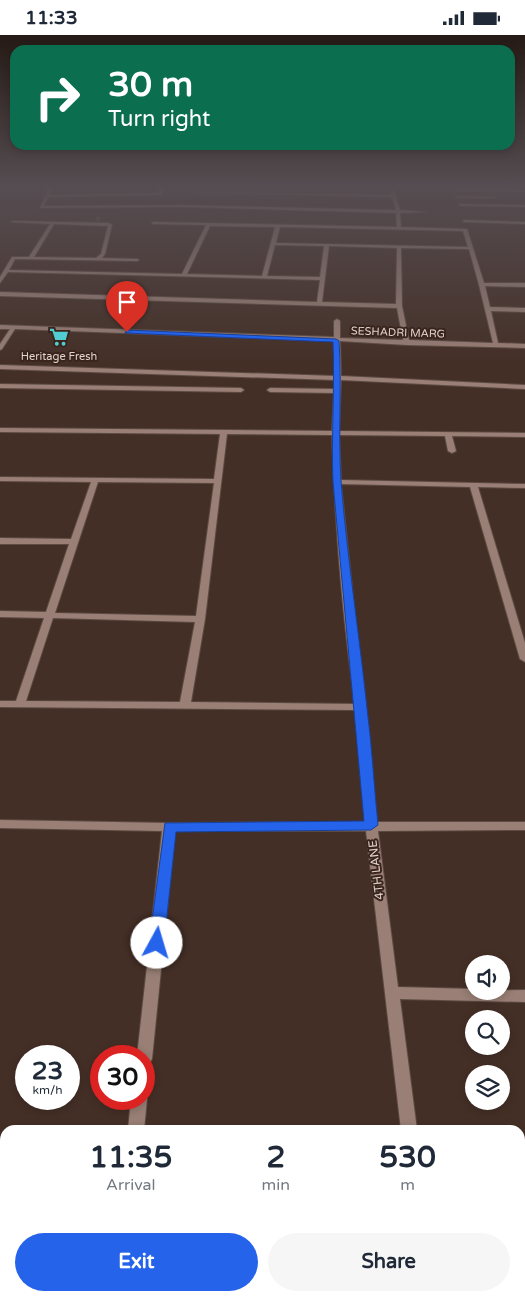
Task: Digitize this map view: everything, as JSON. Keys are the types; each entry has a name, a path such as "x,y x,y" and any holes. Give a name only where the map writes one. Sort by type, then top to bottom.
{"street":[{"path":"30,258 37,247"},
{"path":"97,260 103,254 105,247"},
{"path":"184,275 197,247"},
{"path":"264,278 272,247"},
{"path":"319,303 327,247"},
{"path":"399,247 399,306 407,343"},
{"path":"437,247 470,248 482,284 496,345"},
{"path":"0,282 12,258 137,260"},
{"path":"6,271 322,279"},
{"path":"482,284 525,285"},
{"path":"0,294 399,306"},
{"path":"488,309 525,310"},
{"name":"4TH LANE","path":"337,321 338,391 335,432 337,482 354,661 361,707 371,825 408,1125"},
{"name":"SESHADRI MARG","path":"0,327 336,341 525,346"},
{"path":"0,348 14,327"},
{"path":"0,367 90,379 242,391"},
{"path":"0,387 90,379 338,378 525,387"},
{"path":"270,390 338,391"},
{"path":"0,430 525,435"},
{"path":"185,706 200,619 224,432"},
{"path":"448,434 452,451"},
{"path":"0,479 218,481"},
{"path":"20,704 95,480"},
{"path":"337,482 525,486"},
{"path":"473,485 525,659"},
{"path":"0,541 74,542"},
{"path":"0,614 200,619"},
{"path":"0,704 361,707"},
{"path":"0,824 170,827 525,826"},
{"path":"146,1045 170,827"},
{"path":"391,993 525,996"},
{"path":"136,1125 138,1110"}],"place":[{"name":"Heritage Fresh","path":"59,337"}],"route":[{"path":"127,332 336,341 338,378 335,432 337,482 354,661 361,707 371,825 170,827 157,943"}]}
